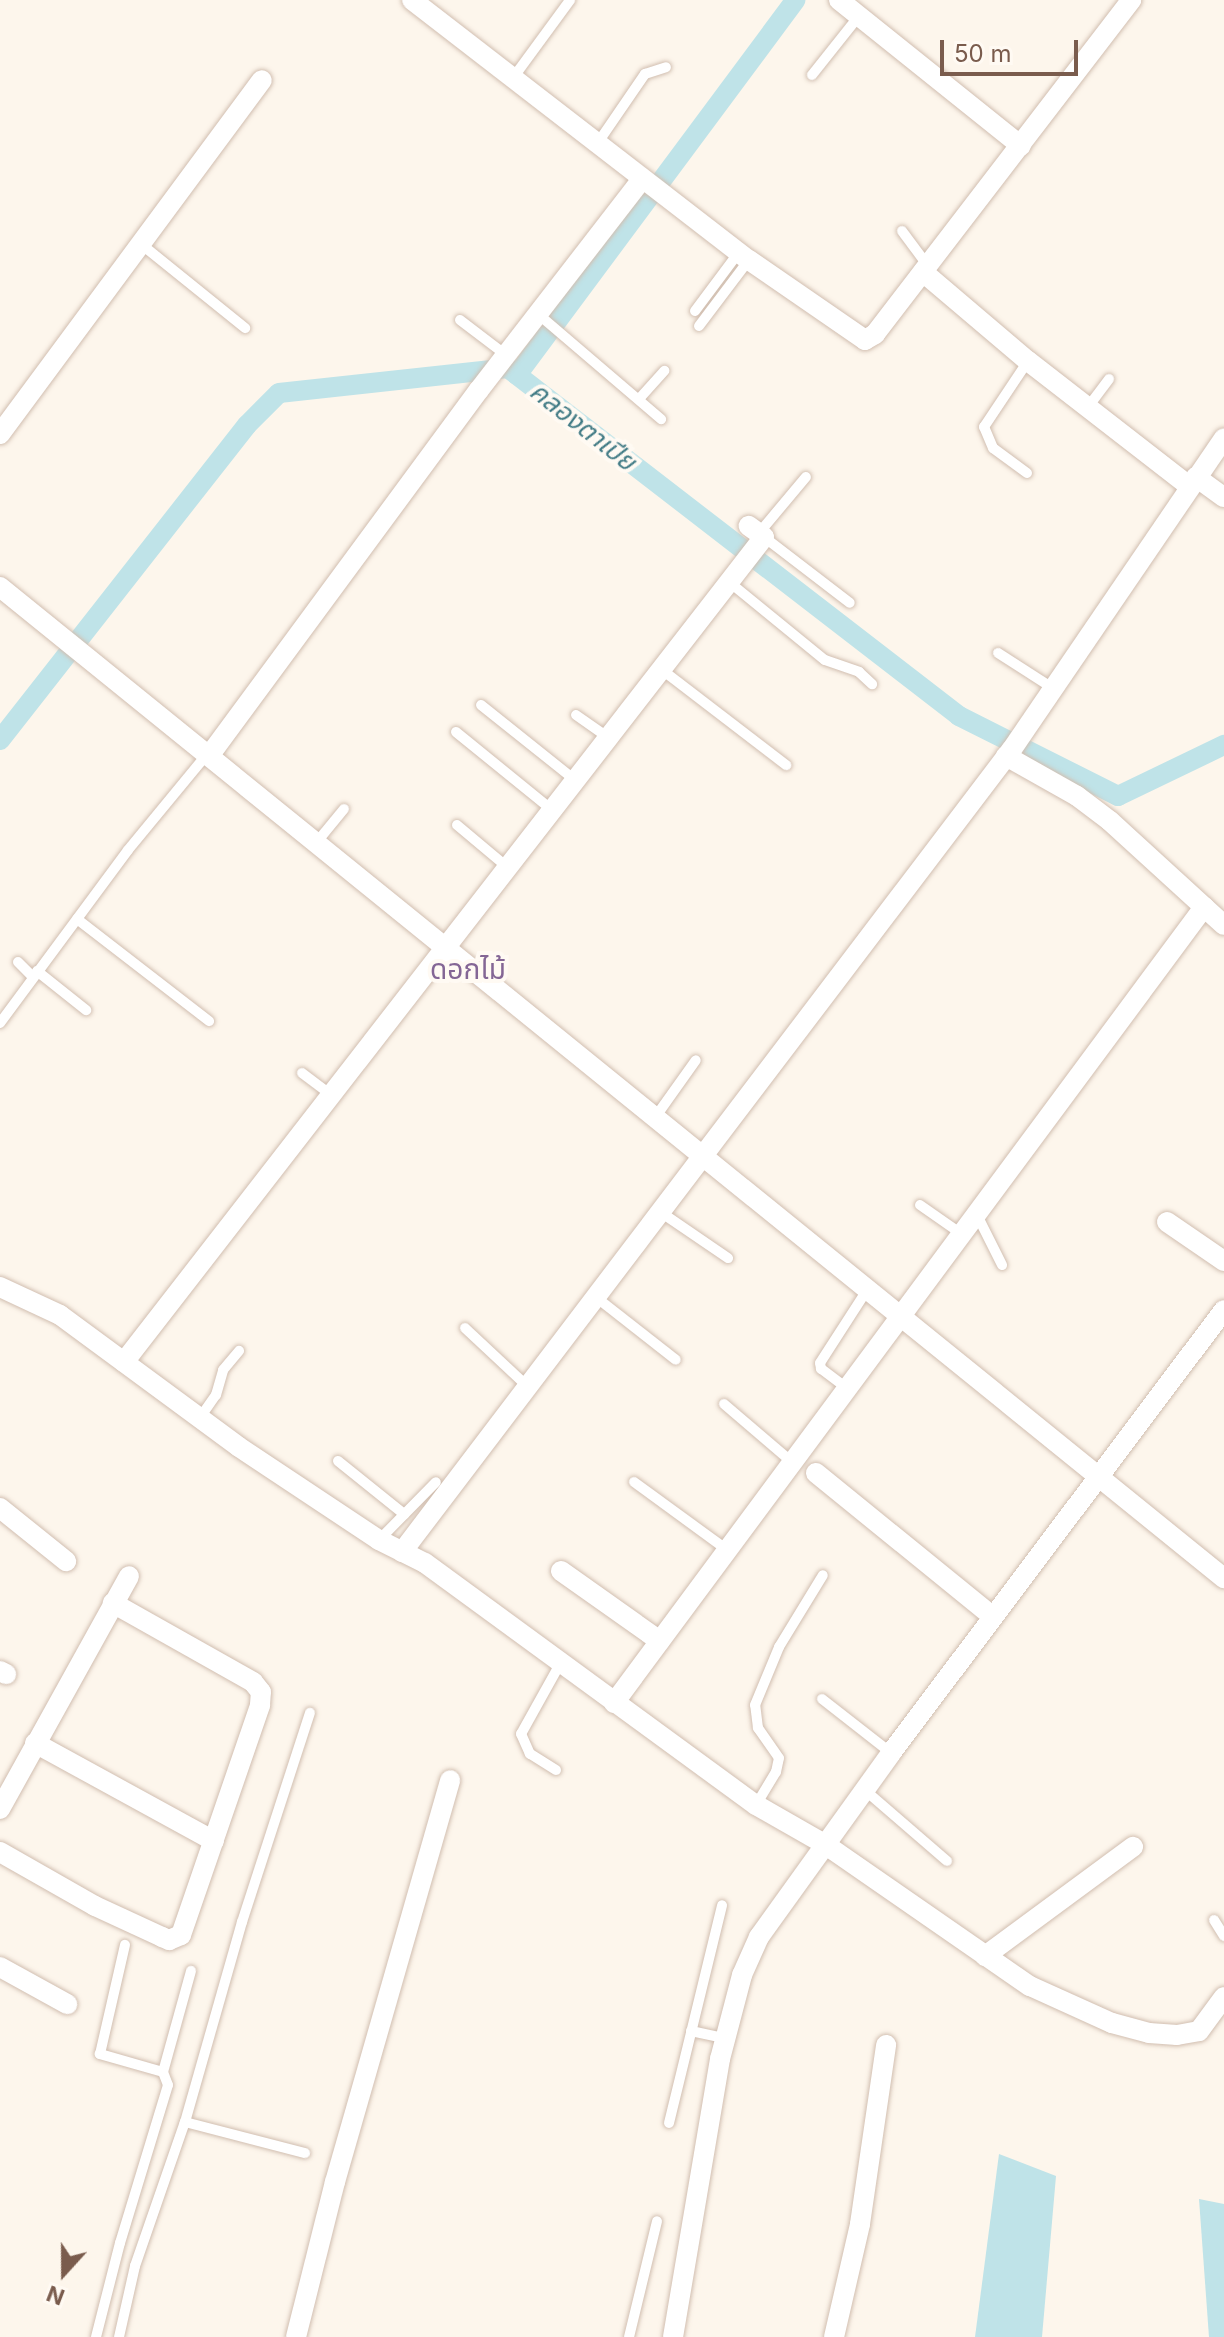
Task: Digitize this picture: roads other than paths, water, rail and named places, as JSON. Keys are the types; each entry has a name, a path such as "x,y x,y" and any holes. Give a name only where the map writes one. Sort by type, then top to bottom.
{"street":[{"path":"412,0 744,256 865,340 875,334 926,269 1131,0"},
{"path":"839,0 1021,146"},
{"path":"0,434 262,80"},
{"path":"208,755 479,390 542,318 645,181"},
{"path":"926,269 1028,361 1088,407 1192,482 1224,497"},
{"path":"402,1552 704,1159 1009,752 1224,438"},
{"path":"124,1362 743,562 758,535"},
{"path":"0,587 1224,1578"},
{"path":"1009,752 1110,821 1224,925"},
{"path":"614,1703 1204,907"},
{"path":"1167,1222 1224,1261"},
{"path":"0,1287 60,1315 199,1419 379,1540 425,1563 756,1805 826,1845 1030,1986 1112,2023 1149,2033 1177,2035 1199,2031 1224,1997"},
{"path":"673,2337 725,2038 742,1975 759,1937 891,1753 1224,1310"},
{"path":"816,1473 993,1617"},
{"path":"0,1508 66,1561"},
{"path":"561,1571 660,1641"},
{"path":"0,1809 129,1576"},
{"path":"0,1852 95,1906 169,1940 181,1935 260,1705 261,1692 253,1682 113,1603"},
{"path":"35,1743 214,1841"},
{"path":"296,2337 335,2182 450,1780"},
{"path":"985,1956 1133,1847"},
{"path":"0,1967 67,2004"},
{"path":"834,2337 860,2224 886,2045"}],"lane":[{"path":"513,78 570,0"},
{"path":"812,75 859,16"},
{"path":"597,144 645,74 666,67"},
{"path":"902,231 926,269"},
{"path":"141,244 245,328"},
{"path":"695,311 744,256"},
{"path":"699,326 744,256"},
{"path":"542,318 661,419"},
{"path":"460,320 501,362"},
{"path":"1027,473 993,448 984,427 1028,361"},
{"path":"639,399 664,371"},
{"path":"1088,407 1109,379"},
{"path":"806,477 758,535 850,603"},
{"path":"728,581 825,660 859,672 872,684"},
{"path":"998,653 1052,692"},
{"path":"661,668 786,765"},
{"path":"481,705 575,780"},
{"path":"576,715 608,737"},
{"path":"456,732 552,810"},
{"path":"0,1023 77,919 208,755"},
{"path":"316,843 344,809"},
{"path":"457,825 507,867"},
{"path":"77,919 209,1021"},
{"path":"18,962 86,1010"},
{"path":"654,1119 696,1060"},
{"path":"302,1073 332,1096"},
{"path":"920,1205 963,1235"},
{"path":"662,1213 728,1258"},
{"path":"977,1215 1002,1265"},
{"path":"848,1389 821,1369 820,1363 867,1290"},
{"path":"597,1298 676,1360"},
{"path":"465,1328 528,1387"},
{"path":"199,1419 216,1395 223,1370 239,1351"},
{"path":"724,1404 793,1463"},
{"path":"338,1461 404,1514"},
{"path":"379,1540 436,1482"},
{"path":"634,1482 726,1549"},
{"path":"756,1805 776,1772 779,1758 758,1728 755,1705 779,1647 823,1575"},
{"path":"556,1770 530,1754 521,1734 560,1664"},
{"path":"822,1699 891,1753"},
{"path":"119,2337 135,2266 185,2122 242,1922 310,1713"},
{"path":"866,1791 947,1861"},
{"path":"669,2123 722,1905"},
{"path":"1214,1920 1224,1936"},
{"path":"125,1945 100,2054 163,2072"},
{"path":"96,2337 120,2243 166,2103 168,2085 163,2072 191,1971"},
{"path":"691,2031 725,2038"},
{"path":"185,2122 305,2153"},
{"path":"629,2337 657,2221"}],"water":[{"path":"999,2154 1056,2176 1042,2337 975,2337"},
{"path":"1199,2199 1224,2204 1224,2337 1209,2337"}],"waterway":[{"path":"517,375 795,0"},
{"name":"คลองตาเปีย","path":"0,740 247,425 279,393 508,368 959,716 1118,796 1224,745"}],"district":[{"name":"ดอกไม้","path":"468,969"}]}
